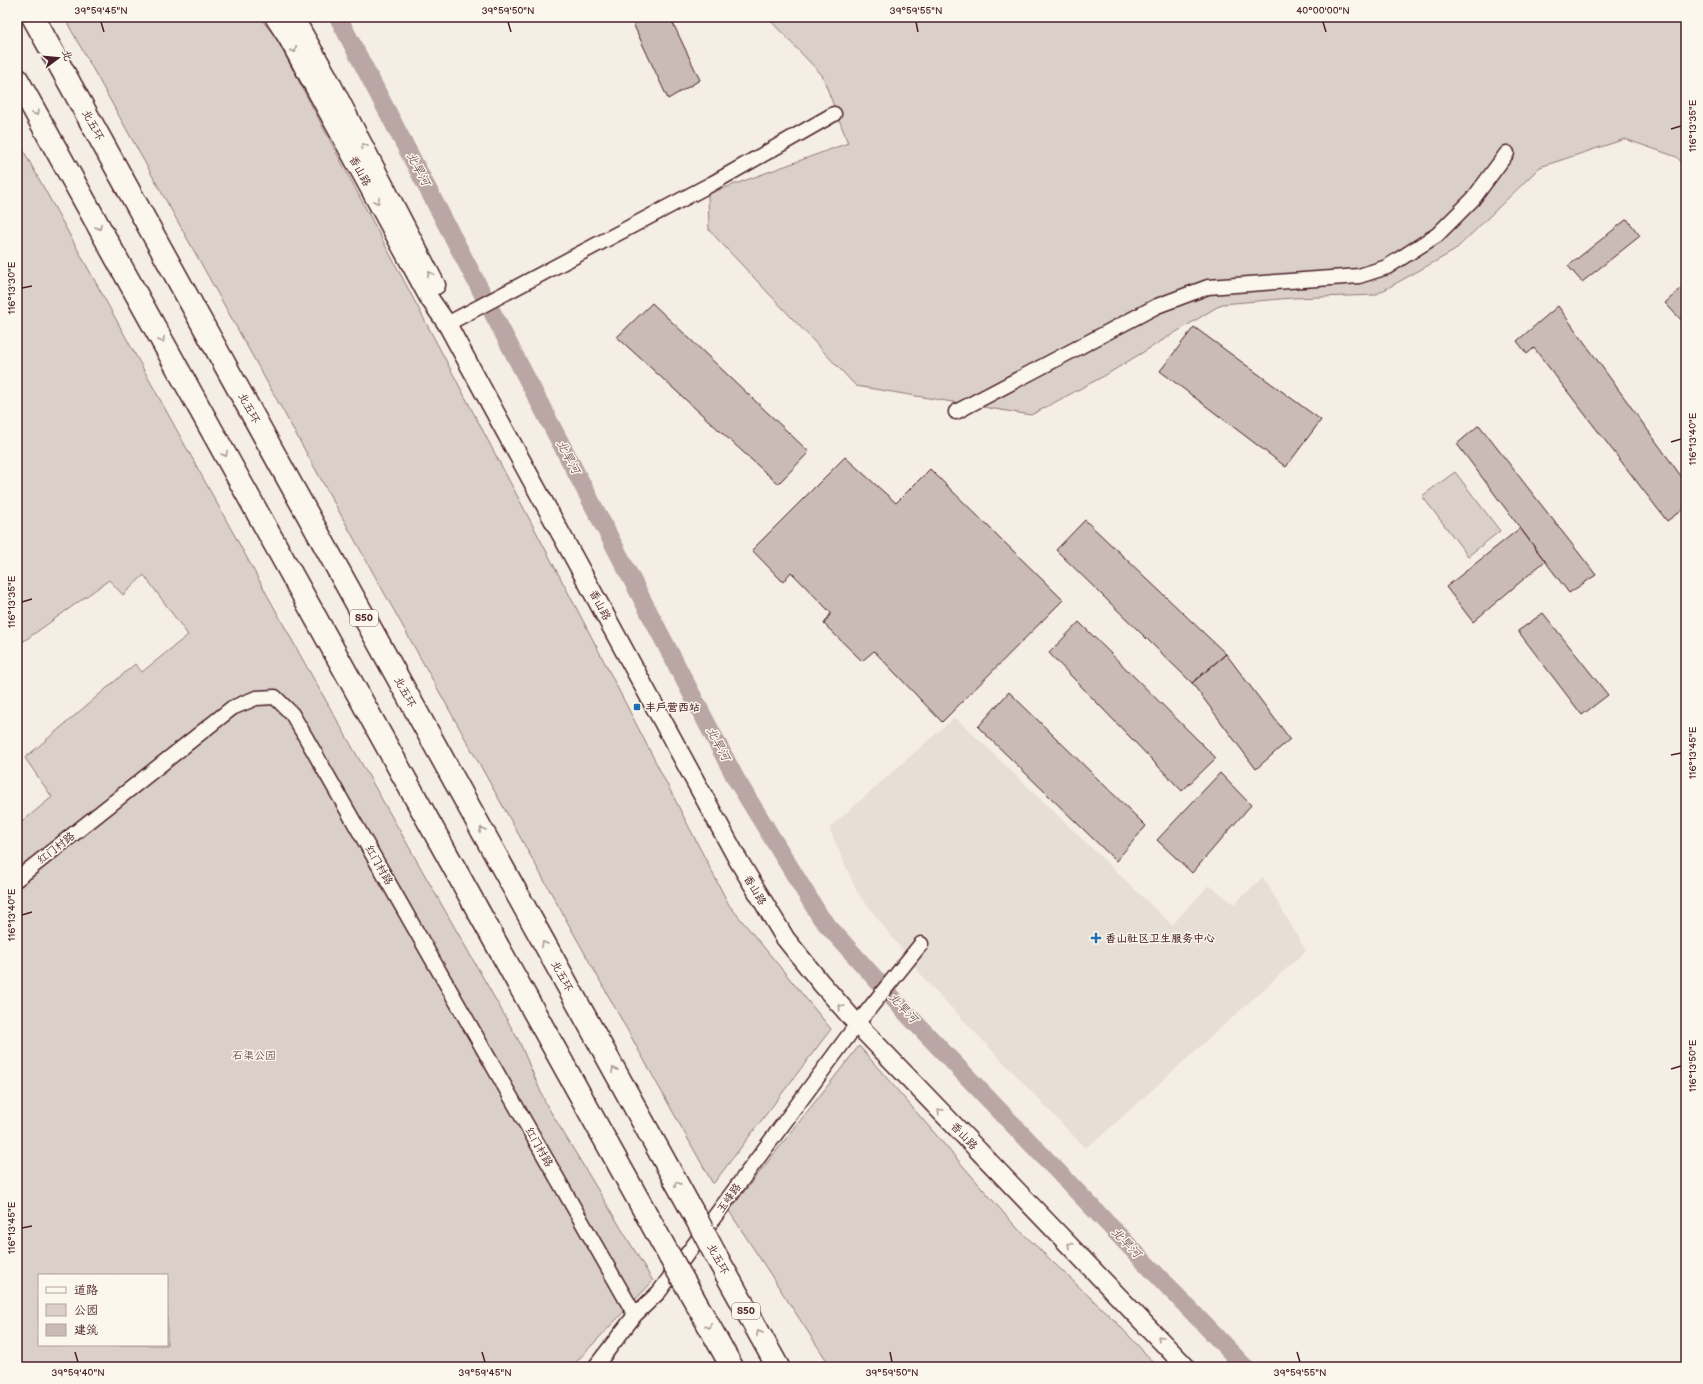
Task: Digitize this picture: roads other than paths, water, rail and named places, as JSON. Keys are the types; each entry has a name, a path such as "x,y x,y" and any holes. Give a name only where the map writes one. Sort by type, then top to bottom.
{"highway":[{"name":"北五环","path":"33,17 778,1367"},
{"path":"17,79 732,1367"}],"street":[{"name":"香山路","path":"274,17 291,43 429,298 447,324 753,886 785,938 821,984 857,1024 1186,1367"},
{"name":"香山路","path":"294,17 327,75 440,292 447,324"},
{"path":"447,324 712,183 834,114"},
{"path":"956,412 1157,306 1208,287 1359,276 1387,267 1437,235 1473,199 1507,153"},
{"name":"红门村路","path":"17,879 232,708 256,698 275,697 292,714 305,736 635,1315"},
{"name":"玉峰路","path":"595,1367 635,1315 659,1292 857,1024 921,944"}],"waterway":[{"name":"北旱河","path":"338,17 736,779 821,918 908,1015 1245,1367"}],"place":[{"name":"丰户营西站","path":"637,707"},
{"name":"香山社区卫生服务中心","path":"1096,938"}],"park label":[{"name":"石渠公园","path":"254,1055"}]}
